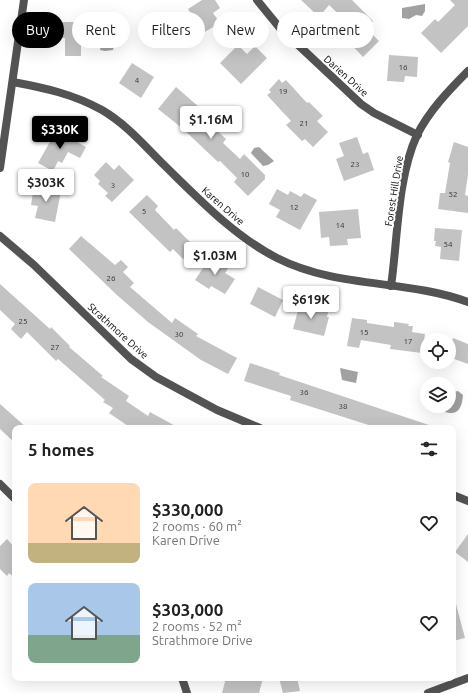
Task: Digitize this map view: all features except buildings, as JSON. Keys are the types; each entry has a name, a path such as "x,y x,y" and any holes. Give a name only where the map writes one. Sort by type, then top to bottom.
{"street":[{"path":"0,168 24,0 20,0"},
{"name":"Darien Drive","path":"257,0 279,27 361,104 374,113 418,135"},
{"name":"Forest Hill Drive","path":"391,286 404,186 409,160 418,135 440,102 468,70"},
{"name":"Karen Drive","path":"13,82 58,91 73,96 110,115 130,131 201,200 226,222 256,246 302,270 331,278 442,294 468,302"},
{"name":"Strathmore Drive","path":"0,236 34,265 131,359 156,377 217,410 253,425"},
{"path":"0,484 12,496"},
{"path":"456,496 468,501"},
{"path":"428,693 468,678"},
{"path":"183,681 187,693"}],"shaded area":[{"path":"425,4 425,11 422,16 416,15 409,19 402,18 402,8"},
{"path":"100,48 114,48 113,50 100,50"},
{"path":"259,147 274,161 263,166 251,153 254,148"},
{"path":"340,368 358,372 356,383 342,380"},
{"path":"456,391 458,391 463,395 462,404 456,412"}]}
